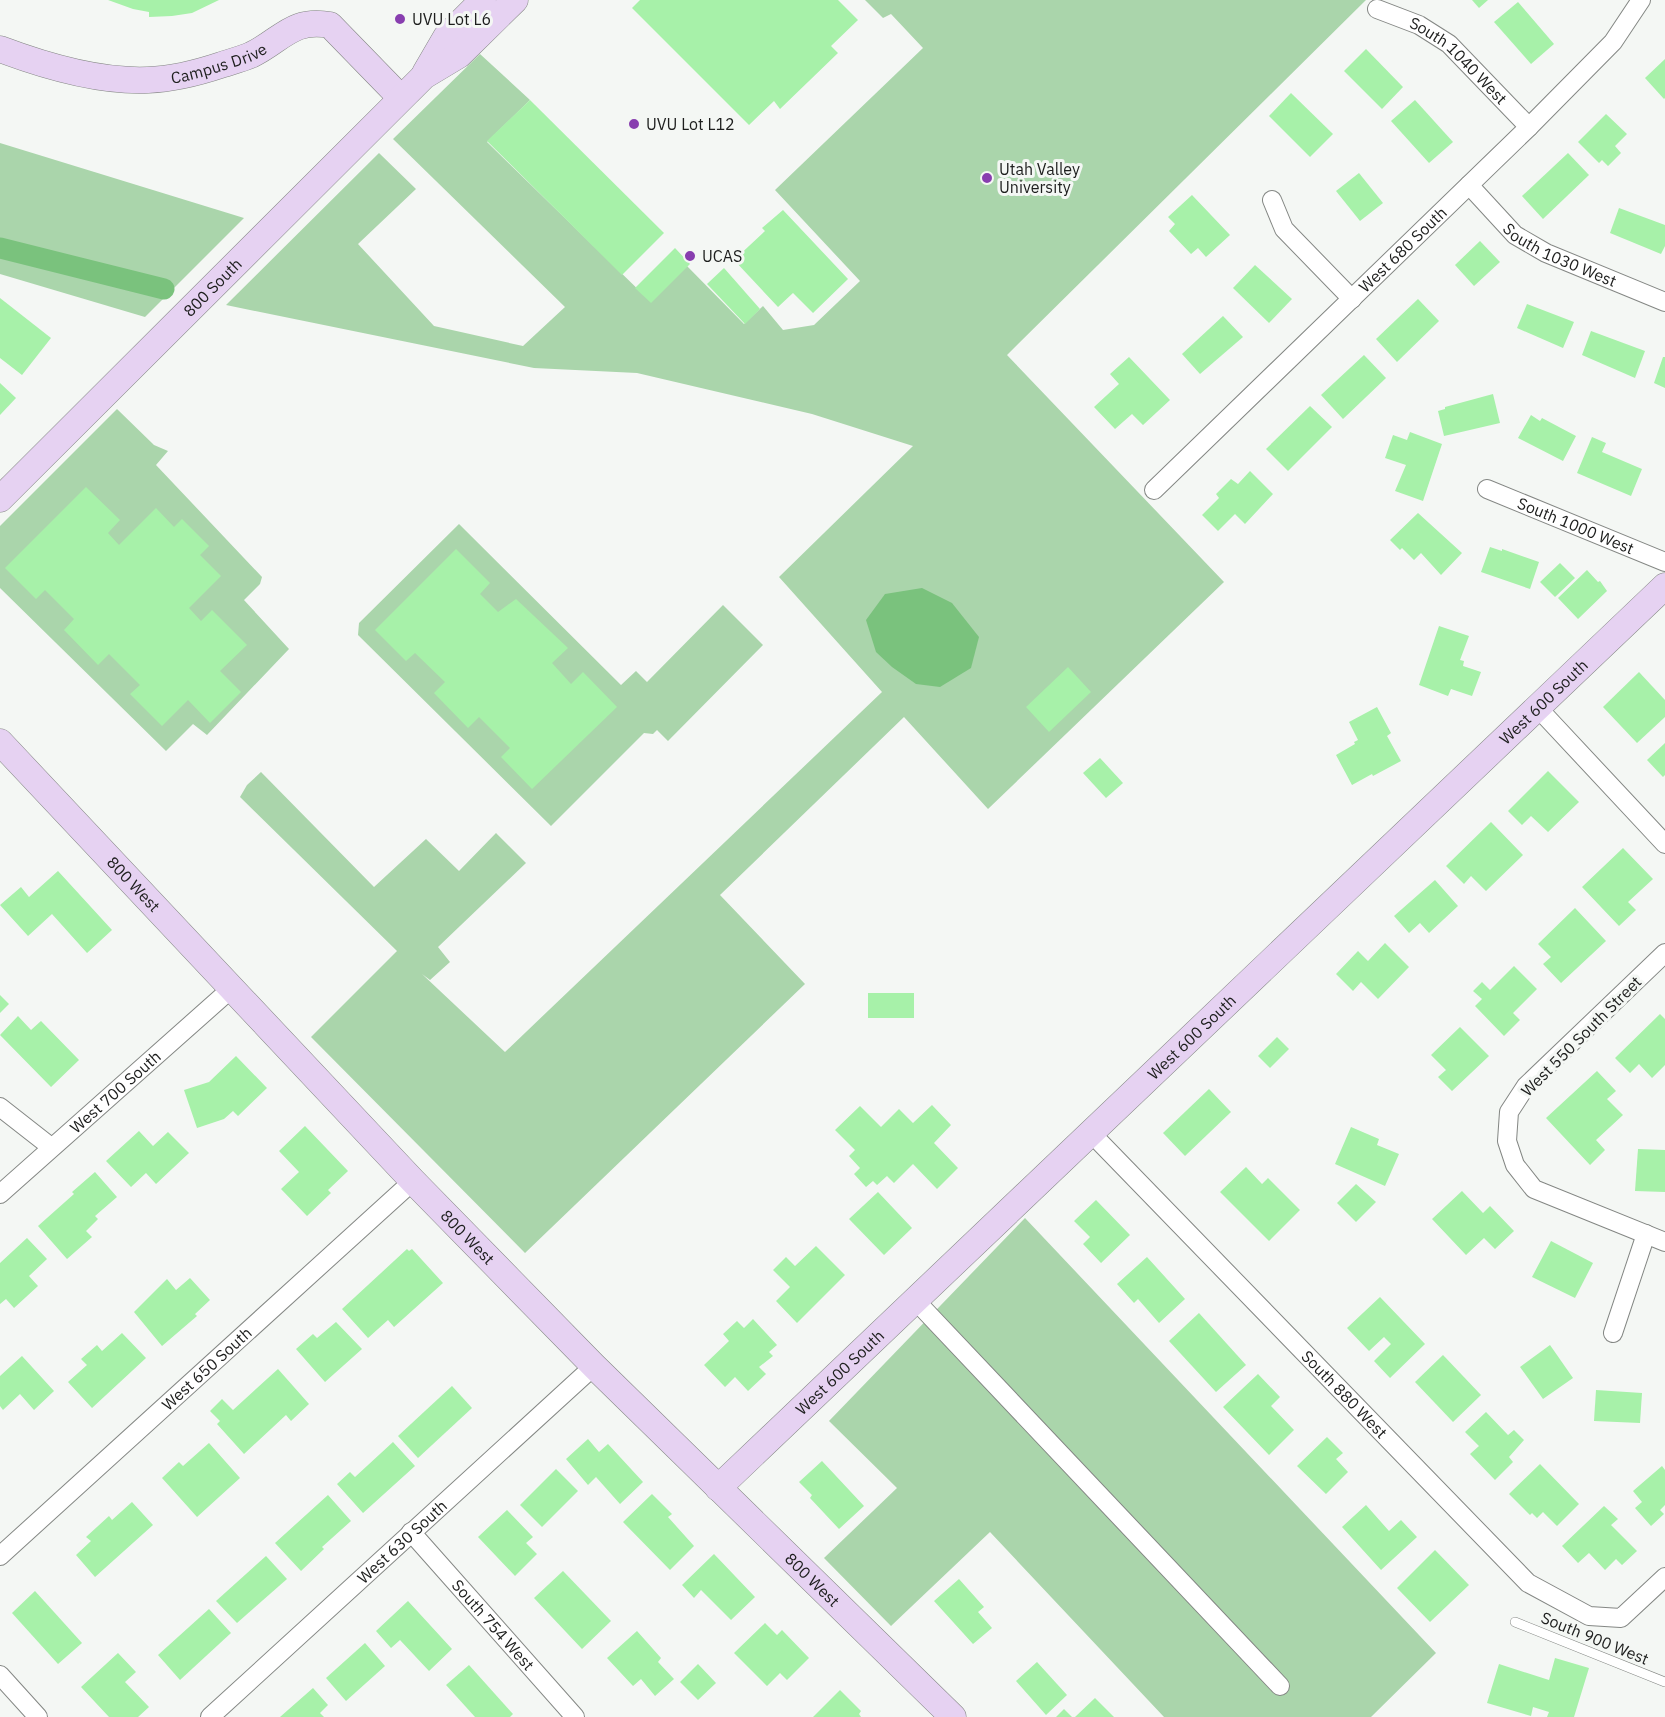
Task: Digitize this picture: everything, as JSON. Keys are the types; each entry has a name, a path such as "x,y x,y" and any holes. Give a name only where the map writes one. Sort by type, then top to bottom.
{"street":[{"name":"800 South","path":"424,76 446,37 483,0"},
{"name":"800 South","path":"0,499 401,98 424,76 459,55 515,0"},
{"name":"West 680 South","path":"1154,490 1529,127 1613,42 1641,0"},
{"name":"South 1040 West","path":"1377,9 1419,24 1449,44 1529,127"},
{"name":"Campus Drive","path":"0,49 86,75 160,79 198,73 250,55 295,28 313,22 330,25 401,98"},
{"name":"South 1030 West","path":"1469,185 1515,235 1525,241 1546,253 1665,302"},
{"path":"1272,200 1284,229 1352,299"},
{"name":"South 1000 West","path":"1487,489 1665,562"},
{"name":"West 600 South","path":"718,1488 1665,586"},
{"path":"1537,707 1665,844"},
{"name":"800 West","path":"0,742 412,1181 594,1366 953,1717"},
{"name":"West 550 South Street","path":"1646,1234 1534,1189 1515,1165 1507,1141 1509,1112 1526,1086 1665,953"},
{"name":"West 700 South","path":"0,1194 232,988"},
{"path":"0,1107 51,1147"},
{"name":"South 880 West","path":"1091,1133 1528,1583 1589,1616 1621,1618 1665,1577"},
{"name":"West 650 South","path":"0,1556 412,1181"},
{"path":"1613,1333 1646,1234 1665,1242"},
{"path":"915,1300 1280,1686"},
{"name":"West 630 South","path":"210,1717 594,1366"},
{"name":"South 754 West","path":"411,1532 575,1717"},
{"path":"0,1675 38,1717"}],"lane":[{"name":"South 900 West","path":"1515,1622 1665,1682"}],"shaded area":[{"path":"865,0 1366,0 1007,355 1224,582 988,809 904,717 720,895 805,984 525,1253 311,1037 397,951 240,797 247,785 261,772 374,887 426,839 459,871 496,833 526,863 438,947 450,962 430,980 422,974 505,1052 882,692 779,577 913,446 812,414 637,373 534,368 226,305 379,153 416,189 358,244 434,326 523,346 565,307 393,139 480,54 530,100 487,142 651,302 687,266 744,324 763,306 783,330 814,325 860,281 775,190 923,48 891,14 883,18"},
{"path":"0,143 244,218 145,317 0,274"},
{"path":"117,409 154,445 168,451 156,465 262,577 260,584 244,600 289,649 207,735 193,724 166,751 0,588 0,526"},
{"path":"459,524 621,685 636,671 647,682 723,605 763,645 668,741 657,730 653,734 644,733 551,826 358,635 359,623"},
{"path":"922,588 952,603 979,637 971,668 940,687 916,684 892,667 876,652 866,620 885,594"},
{"path":"1025,1218 1436,1653 1371,1717 1164,1717 990,1532 891,1626 824,1558 897,1488 829,1421"}],"building":[{"path":"108,0 219,0 192,13 149,17 149,12"},
{"path":"640,0 838,0 858,20 831,46 838,53 780,109 774,101 749,125 632,8"},
{"path":"1472,0 1488,0 1479,8"},
{"path":"1518,2 1554,44 1531,64 1494,22"},
{"path":"1366,49 1403,87 1382,109 1344,71"},
{"path":"1665,59 1665,98 1664,99 1645,78"},
{"path":"1291,93 1333,134 1310,157 1269,116"},
{"path":"530,100 664,233 622,275 487,141"},
{"path":"1415,100 1453,142 1429,163 1391,121"},
{"path":"1606,114 1627,134 1615,146 1621,153 1608,166 1602,160 1599,163 1578,142"},
{"path":"1568,153 1589,175 1543,219 1522,196"},
{"path":"1359,173 1383,203 1360,221 1336,191"},
{"path":"1192,195 1230,235 1206,257 1198,248 1191,254 1169,231 1175,224 1168,217"},
{"path":"1619,208 1665,225 1665,246 1661,254 1610,233"},
{"path":"783,210 848,279 813,313 793,293 778,307 734,260 765,231 762,228"},
{"path":"1480,241 1500,262 1474,286 1455,265"},
{"path":"675,248 690,264 651,303 635,288"},
{"path":"1255,265 1292,299 1269,323 1233,288"},
{"path":"724,268 760,309 745,324 707,284"},
{"path":"0,298 51,338 22,375 0,358"},
{"path":"1418,299 1439,321 1397,362 1376,339"},
{"path":"1527,304 1574,322 1563,348 1517,328"},
{"path":"1223,316 1243,337 1200,374 1182,354"},
{"path":"1591,331 1645,351 1635,378 1582,355"},
{"path":"1364,355 1386,378 1343,419 1321,395"},
{"path":"1129,357 1170,400 1143,425 1132,414 1115,429 1094,407 1119,384 1110,374"},
{"path":"1663,357 1665,357 1665,388 1654,383"},
{"path":"0,383 16,398 0,415"},
{"path":"1493,394 1500,423 1444,436 1438,411"},
{"path":"1310,406 1332,427 1288,471 1266,449"},
{"path":"1531,415 1540,421 1542,418 1576,436 1563,461 1518,438"},
{"path":"1410,432 1442,444 1423,501 1395,491 1406,465 1385,458 1393,435 1407,440"},
{"path":"1592,437 1606,443 1602,452 1642,469 1631,496 1577,473"},
{"path":"1250,471 1273,494 1245,524 1235,514 1218,531 1202,515 1219,498 1216,494 1231,479 1238,484"},
{"path":"86,487 120,520 108,533 119,545 156,508 174,527 182,519 209,546 200,555 221,576 189,608 201,621 212,610 247,645 220,671 241,692 210,723 188,700 162,726 130,694 140,685 109,654 98,665 64,630 74,619 45,590 36,599 5,568"},
{"path":"1418,513 1462,553 1441,575 1421,553 1414,560 1390,540"},
{"path":"1490,547 1539,562 1530,589 1481,572"},
{"path":"456,549 490,583 480,594 498,612 516,599 568,648 552,663 571,684 583,672 617,707 532,789 501,757 510,748 479,717 468,728 434,693 445,682 415,653 406,661 375,630"},
{"path":"1560,563 1575,578 1555,597 1540,582"},
{"path":"1587,570 1598,582 1600,581 1607,591 1578,619 1558,598"},
{"path":"1439,626 1469,636 1460,660 1464,661 1463,666 1481,672 1472,696 1451,689 1448,696 1419,685"},
{"path":"1068,667 1091,692 1049,732 1026,707"},
{"path":"1639,672 1665,700 1665,717 1637,743 1603,707"},
{"path":"1377,707 1391,733 1387,736 1401,761 1352,785 1336,755 1358,740 1349,722"},
{"path":"1665,743 1665,775 1663,777 1647,760"},
{"path":"1100,758 1123,783 1106,798 1083,773"},
{"path":"1548,771 1579,802 1548,832 1531,816 1522,825 1508,811"},
{"path":"1491,822 1523,855 1486,891 1471,876 1464,884 1446,866"},
{"path":"1623,848 1653,879 1628,902 1636,910 1619,926 1582,887"},
{"path":"58,871 112,930 87,953 52,914 28,936 0,905 21,887 29,897"},
{"path":"1435,880 1458,906 1429,933 1420,923 1409,933 1394,916"},
{"path":"1575,908 1606,941 1561,983 1543,964 1551,957 1538,944"},
{"path":"1385,943 1409,967 1378,999 1361,982 1353,991 1336,974 1358,951 1368,961"},
{"path":"1514,966 1537,989 1513,1013 1520,1020 1504,1036 1475,1006 1482,999 1473,991 1482,982 1490,990"},
{"path":"868,993 914,993 914,1018 868,1018"},
{"path":"0,995 9,1004 0,1013"},
{"path":"1660,1014 1665,1019 1665,1065 1652,1078 1639,1064 1630,1073 1615,1058"},
{"path":"18,1016 31,1030 41,1021 79,1060 51,1087 0,1035"},
{"path":"1460,1027 1489,1056 1452,1091 1438,1077 1446,1070 1431,1055"},
{"path":"1277,1037 1289,1049 1270,1068 1258,1056"},
{"path":"236,1056 267,1088 238,1116 233,1111 224,1119 197,1128 184,1090 209,1082"},
{"path":"1597,1071 1616,1091 1607,1099 1623,1115 1596,1140 1605,1150 1590,1165 1546,1118"},
{"path":"1209,1089 1231,1112 1185,1156 1163,1133"},
{"path":"932,1105 951,1125 934,1143 958,1168 937,1189 913,1164 894,1183 887,1176 877,1185 873,1181 866,1187 854,1174 860,1168 849,1156 855,1150 835,1130 860,1106 881,1127 899,1109 913,1123"},
{"path":"305,1126 348,1171 328,1190 331,1193 307,1216 281,1189 299,1172 279,1151"},
{"path":"1351,1127 1379,1139 1377,1145 1399,1154 1385,1186 1335,1164"},
{"path":"139,1131 153,1146 168,1132 189,1153 156,1184 146,1173 131,1187 106,1161"},
{"path":"1638,1149 1665,1150 1665,1192 1635,1191"},
{"path":"1246,1167 1262,1184 1268,1178 1300,1210 1269,1241 1220,1192"},
{"path":"95,1172 117,1197 95,1216 98,1219 86,1231 92,1237 67,1259 38,1226"},
{"path":"1356,1184 1376,1202 1356,1222 1337,1203"},
{"path":"1462,1191 1483,1213 1490,1206 1514,1231 1495,1249 1484,1238 1466,1255 1432,1219"},
{"path":"878,1192 912,1228 884,1255 849,1219"},
{"path":"1096,1200 1130,1235 1101,1263 1083,1244 1090,1237 1074,1221"},
{"path":"27,1238 47,1259 29,1276 38,1286 14,1308 6,1299 0,1304 0,1263"},
{"path":"1551,1241 1593,1263 1575,1298 1532,1277"},
{"path":"816,1246 845,1275 797,1323 776,1301 790,1287 773,1270 786,1257 795,1266"},
{"path":"407,1249 409,1251 412,1249 443,1283 394,1327 388,1320 368,1338 342,1309"},
{"path":"1147,1257 1185,1299 1159,1323 1138,1299 1134,1303 1117,1284"},
{"path":"190,1278 210,1300 195,1314 197,1316 162,1346 134,1312 167,1279 176,1290"},
{"path":"1380,1297 1425,1344 1390,1378 1374,1361 1391,1344 1384,1337 1369,1351 1347,1328"},
{"path":"1199,1313 1246,1365 1216,1392 1169,1341"},
{"path":"753,1319 777,1345 769,1352 773,1356 759,1367 766,1374 748,1391 735,1377 725,1387 704,1365 729,1341 723,1334 737,1321 744,1328"},
{"path":"336,1322 362,1349 325,1382 296,1349 313,1334 317,1338"},
{"path":"122,1333 146,1358 92,1408 68,1382 87,1365 81,1359 97,1345 102,1351"},
{"path":"1550,1345 1573,1378 1543,1399 1520,1367"},
{"path":"1443,1355 1481,1395 1453,1422 1415,1382"},
{"path":"22,1356 54,1391 34,1410 20,1394 3,1410 0,1406 0,1376"},
{"path":"278,1369 309,1404 291,1421 286,1415 244,1454 217,1424 220,1421 210,1411 222,1399 233,1410"},
{"path":"1258,1374 1280,1397 1271,1406 1294,1430 1269,1455 1223,1407"},
{"path":"452,1386 472,1408 418,1458 398,1436"},
{"path":"1596,1390 1642,1393 1640,1423 1594,1421"},
{"path":"1486,1412 1508,1435 1514,1430 1524,1440 1509,1457 1513,1462 1495,1480 1470,1454 1479,1446 1465,1432"},
{"path":"1327,1437 1343,1453 1336,1459 1348,1472 1326,1494 1297,1466"},
{"path":"588,1439 599,1452 608,1444 643,1482 620,1504 596,1477 588,1485 566,1459"},
{"path":"393,1442 415,1466 363,1513 337,1484 350,1472 355,1477"},
{"path":"209,1443 240,1478 197,1517 162,1478 179,1462 183,1466"},
{"path":"822,1461 864,1506 839,1529 810,1498 812,1495 799,1482"},
{"path":"1540,1464 1579,1504 1557,1526 1543,1512 1537,1518 1532,1513 1530,1515 1509,1494"},
{"path":"1662,1466 1665,1470 1665,1505 1660,1510 1664,1514 1651,1526 1635,1508 1642,1502 1633,1491"},
{"path":"556,1469 578,1491 542,1527 520,1505"},
{"path":"652,1494 672,1514 668,1517 694,1546 670,1570 623,1522"},
{"path":"328,1495 351,1521 322,1547 324,1549 301,1571 275,1543"},
{"path":"132,1502 153,1525 95,1577 76,1555 91,1541 86,1537 109,1516 112,1520"},
{"path":"1366,1505 1389,1531 1401,1520 1417,1537 1381,1570 1342,1527"},
{"path":"1604,1506 1618,1519 1611,1525 1637,1551 1622,1565 1616,1559 1605,1570 1589,1553 1578,1563 1562,1546"},
{"path":"507,1510 533,1537 526,1543 537,1554 515,1576 478,1537"},
{"path":"1435,1550 1469,1585 1430,1622 1397,1588"},
{"path":"714,1554 755,1597 731,1620 701,1590 694,1598 682,1585"},
{"path":"266,1556 287,1579 237,1623 216,1601"},
{"path":"563,1571 611,1621 582,1649 534,1598"},
{"path":"959,1579 984,1607 978,1612 992,1628 973,1644 934,1601"},
{"path":"35,1591 82,1643 58,1664 12,1613"},
{"path":"408,1601 452,1649 429,1671 400,1640 391,1648 376,1631"},
{"path":"209,1609 231,1633 180,1680 158,1655"},
{"path":"765,1623 777,1635 782,1630 809,1658 787,1680 780,1673 767,1686 734,1653"},
{"path":"637,1631 661,1658 658,1662 674,1679 655,1696 641,1679 633,1686 607,1658"},
{"path":"365,1643 385,1666 346,1701 326,1678"},
{"path":"118,1653 136,1672 125,1682 149,1707 138,1717 109,1717 81,1687"},
{"path":"1555,1658 1589,1668 1574,1717 1547,1717 1549,1712 1533,1707 1531,1716 1487,1703 1499,1664 1549,1680"},
{"path":"1037,1662 1067,1695 1046,1715 1016,1681"},
{"path":"698,1664 716,1683 698,1700 680,1682"},
{"path":"469,1665 513,1714 510,1717 475,1717 446,1685"},
{"path":"313,1688 328,1705 320,1713 324,1717 280,1717"},
{"path":"840,1690 861,1711 859,1714 861,1717 813,1717"},
{"path":"1095,1698 1114,1717 1075,1717"},
{"path":"1064,1709 1072,1717 1056,1717"}],"waterway":[{"path":"0,248 164,289"}],"place":[{"name":"UVU Lot L6","path":"400,19"},
{"name":"UVU Lot L12","path":"634,124"},
{"name":"Utah Valley University","path":"987,178"},
{"name":"UCAS","path":"690,256"}]}
